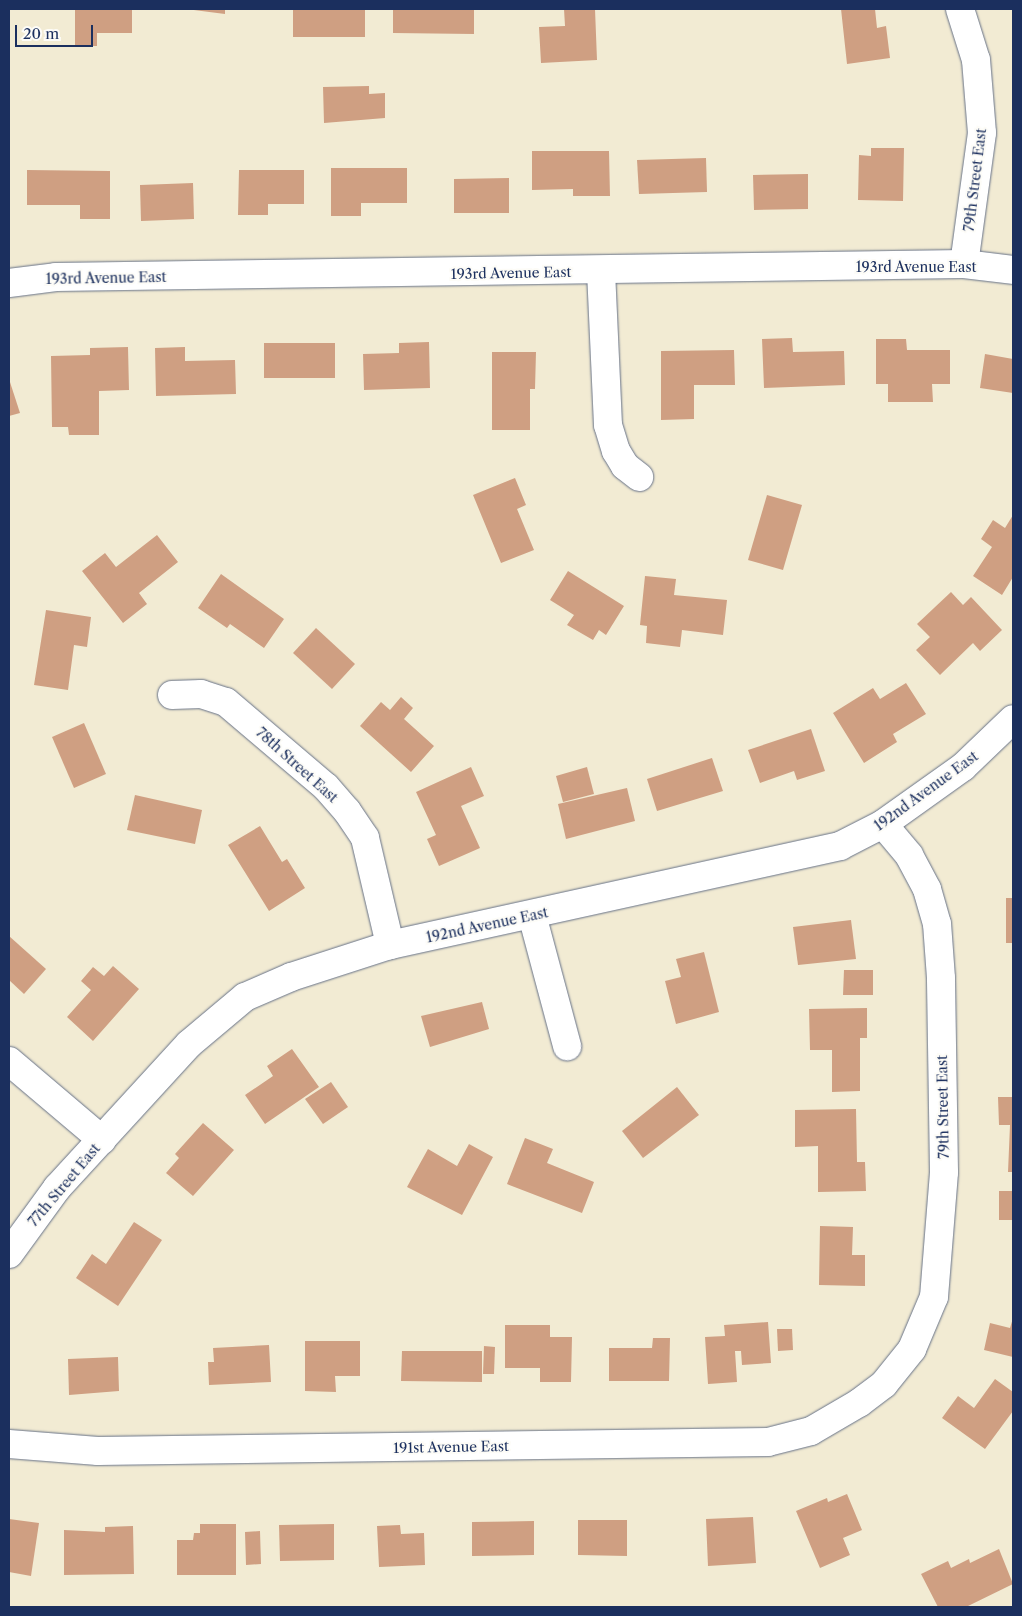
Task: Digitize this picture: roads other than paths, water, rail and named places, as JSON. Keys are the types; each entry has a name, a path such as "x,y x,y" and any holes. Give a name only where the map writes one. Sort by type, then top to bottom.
{"street":[{"name":"79th Street East","path":"960,9 976,60 982,133 964,264"},
{"name":"193rd Avenue East","path":"9,283 56,277 601,272 964,264 1013,270"},
{"path":"601,272 608,425 616,451 625,466 638,477"},
{"name":"78th Street East","path":"172,695 201,694 226,702 326,787 347,811 364,838 390,945"},
{"name":"192nd Avenue East","path":"102,1140 189,1044 245,997 291,977 390,945 816,854 840,846 883,824 963,767 1013,719"},
{"name":"79th Street East","path":"879,1387 912,1349 934,1296 944,1172 941,978 937,924 927,889 909,855 883,824"},
{"path":"532,915 567,1046"},
{"path":"9,1061 102,1140"},
{"name":"77th Street East","path":"9,1254 56,1188 102,1140"},
{"name":"191st Avenue East","path":"9,1444 98,1451 768,1442 811,1431 842,1416 879,1387"}]}
